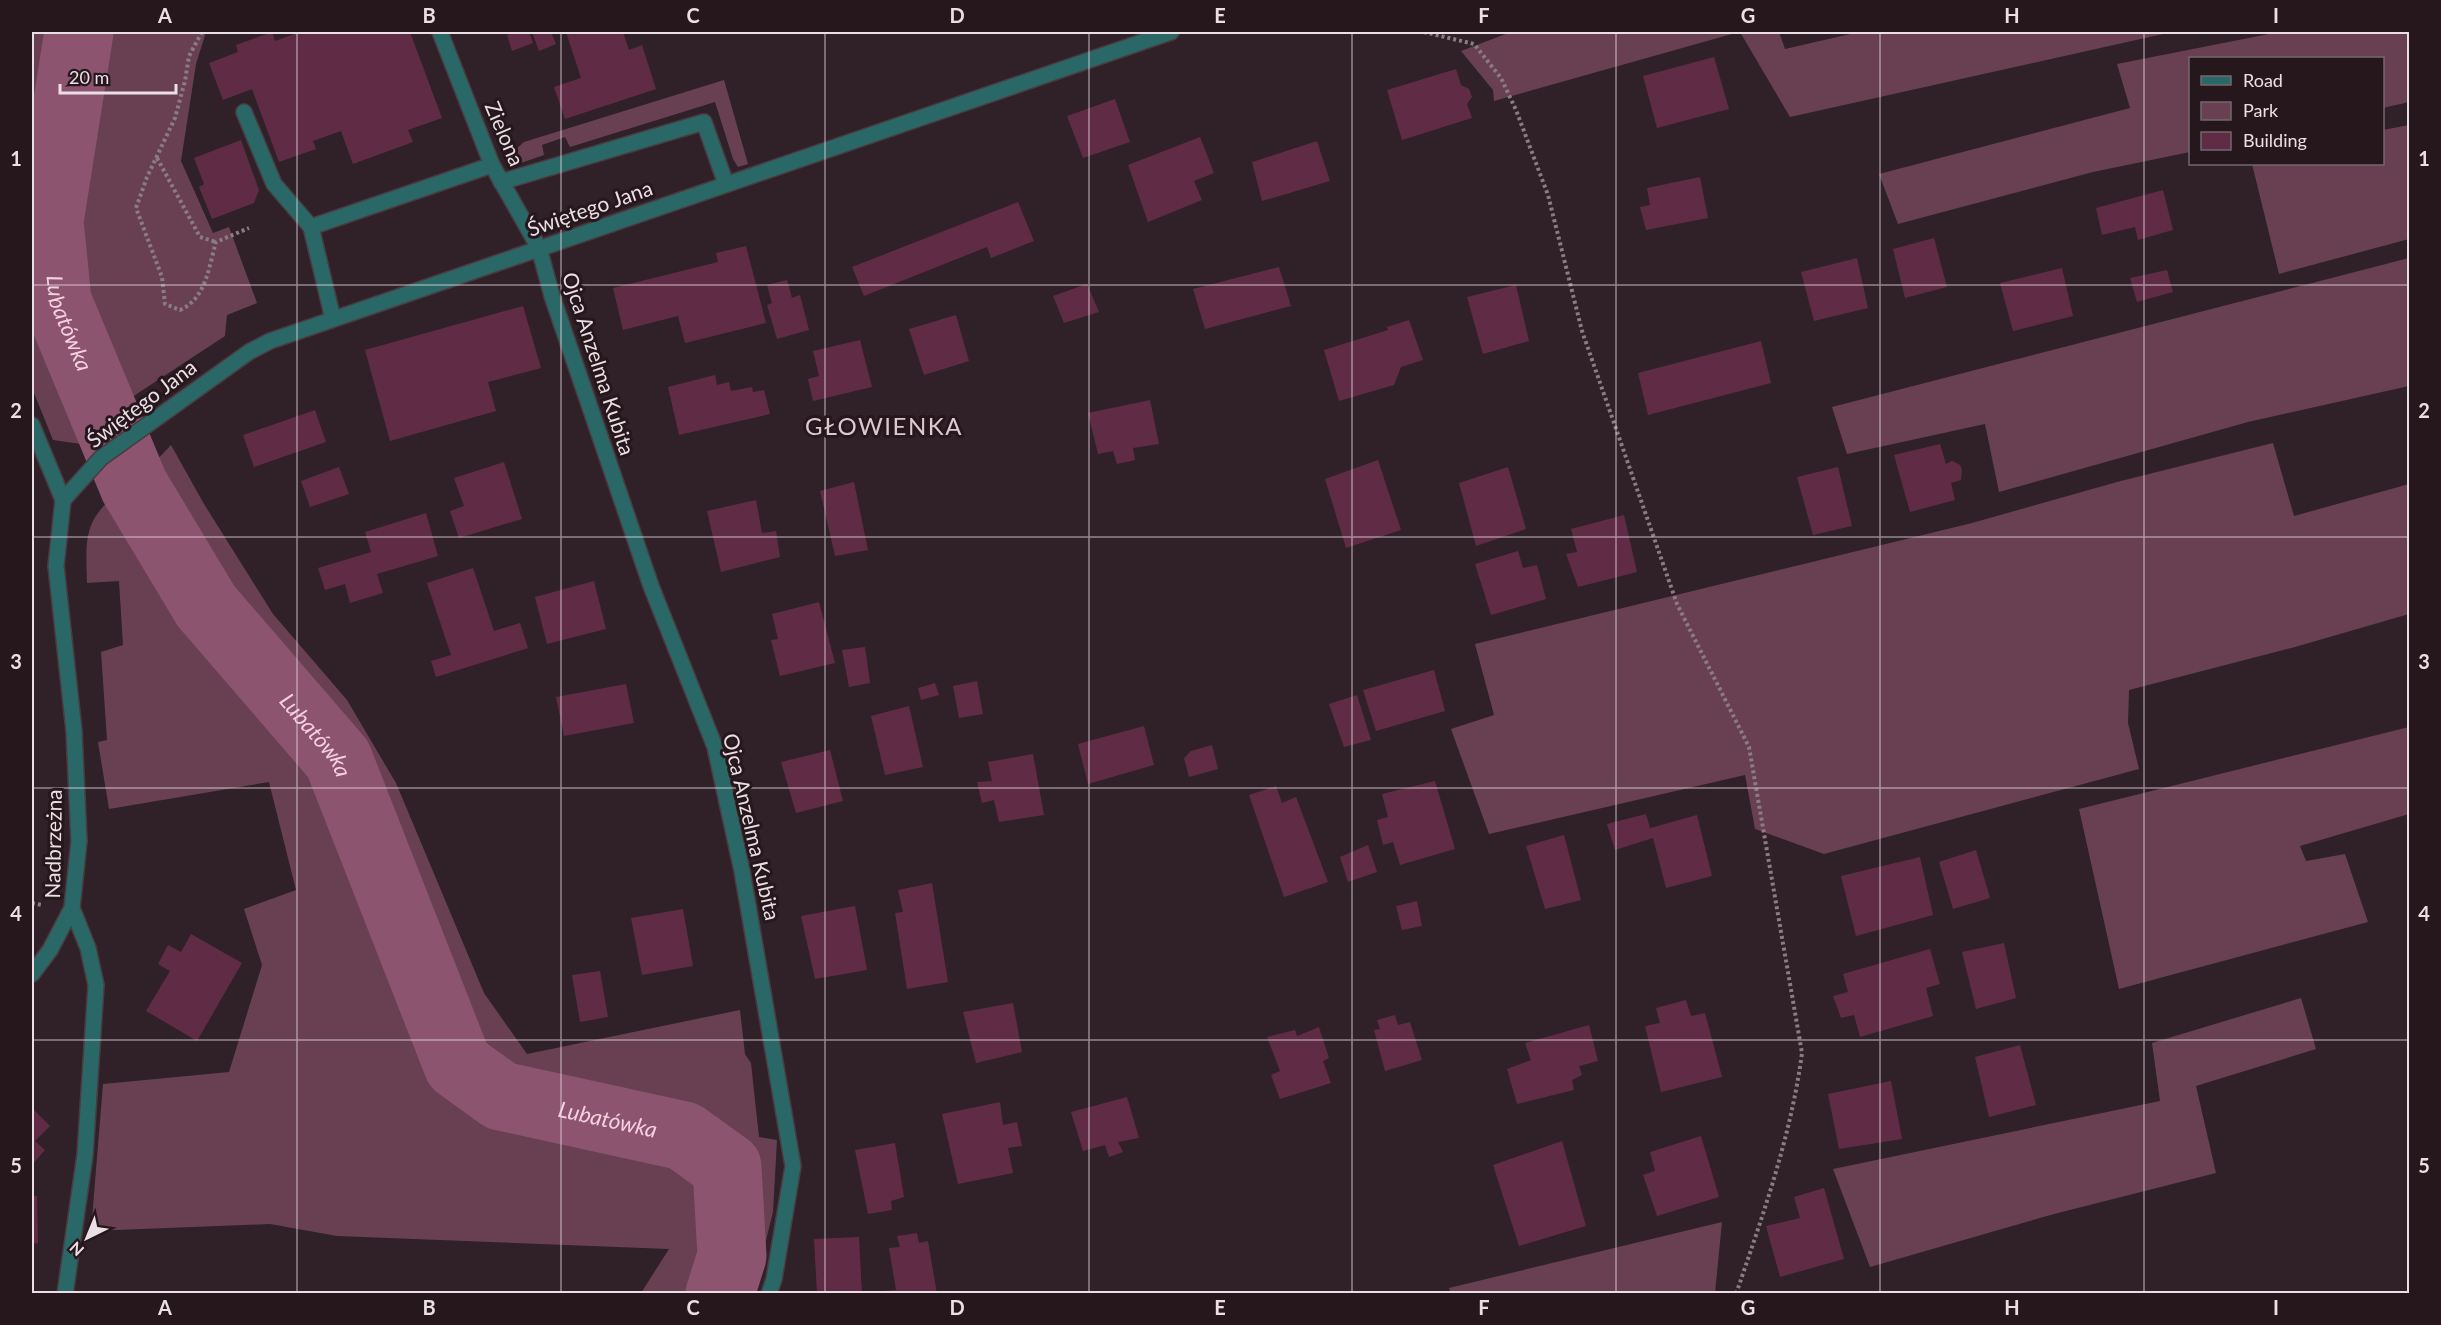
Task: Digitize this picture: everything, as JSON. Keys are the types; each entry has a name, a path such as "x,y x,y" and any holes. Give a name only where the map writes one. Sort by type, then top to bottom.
{"street":[{"name":"Zielona","path":"440,32 492,165 539,248"},
{"name":"Świętego Jana","path":"63,500 101,458 249,352 270,341 1171,32"},
{"path":"244,112 274,184 311,227 333,319"},
{"path":"501,182 704,122 726,184"},
{"path":"311,227 492,165"},
{"name":"Ojca Anzelma Kubita","path":"539,248 552,296 651,586 715,747 742,871 793,1166 774,1279 769,1293"},
{"path":"32,425 63,500"},
{"name":"Nadbrzeżna","path":"63,500 56,566 74,731 79,841 72,908 88,948 96,985 85,1155 65,1293"},
{"path":"32,974 50,950 72,908"}],"path":[{"path":"202,32 189,56 175,118 156,157 136,208 162,277 165,304 180,310 189,306 195,299 207,275 216,242"},
{"path":"1424,32 1474,44 1501,78 1516,110 1548,195 1582,332 1677,604 1749,747 1802,1053 1775,1180 1736,1293"},
{"path":"156,157 200,237 216,242 249,228"}],"green space":[{"path":"32,32 65,32 38,160 32,220"},
{"path":"98,32 206,32 196,64 181,161 213,233 229,227 257,303 227,315 225,336 126,401 77,295 66,201"},
{"path":"1511,32 1739,32 1494,101 1493,90 1461,51"},
{"path":"1740,32 1779,32 1785,49 1859,32 2172,32 1790,117"},
{"path":"2279,32 2409,32 2409,102 2384,108 2384,57 2189,57 2189,152 2093,172 1898,224 1879,174 2130,108 2117,64"},
{"path":"724,80 748,164 738,167 733,159 715,102 570,147 565,137 542,145 544,155 521,163 508,156 524,142"},
{"path":"2409,125 2409,239 2279,274 2252,165 2384,165 2384,130"},
{"path":"32,220 36,280 48,325 90,435 81,444 53,440 32,388"},
{"path":"2409,258 2409,386 2248,422 1999,492 1985,424 1847,454 1832,407"},
{"path":"2273,443 2294,516 2409,484 2409,614 2295,647 2129,690 2128,723 2139,769 1824,854 1755,829 1745,775 1489,834 1451,729 1494,715 1475,644 1972,523 2117,482"},
{"path":"171,445 204,504 273,614 347,700 396,783 484,993 527,1054 740,1010 745,1054 751,1063 759,1137 777,1140 773,1212 753,1293 641,1293 669,1249 337,1236 270,1224 91,1231 103,1084 229,1072 262,965 244,909 296,890 269,782 109,809 98,742 107,740 101,652 123,645 119,581 87,583 86,556 92,523 106,503 118,493 175,592 298,740 335,804 364,794 322,720 219,599 153,502 154,463"},
{"path":"2409,727 2409,814 2300,846 2306,861 2345,854 2368,922 2119,989 2079,809"},
{"path":"2301,998 2316,1049 2196,1086 2216,1173 2054,1214 1870,1267 1833,1169 2160,1101 2152,1043"},
{"path":"1722,1222 1715,1293 1451,1294 1449,1288"}],"building":[{"path":"272,32 275,41 300,32 410,32 442,118 408,130 413,142 353,164 341,131 313,141 316,149 279,162 252,89 223,100 209,63 238,52 236,45"},
{"path":"529,32 533,43 512,51 507,35"},
{"path":"532,32 551,32 556,44 539,51"},
{"path":"566,32 623,32 629,50 642,45 656,89 565,119 554,87 581,78"},
{"path":"1714,57 1729,109 1657,128 1643,76"},
{"path":"1456,69 1461,85 1469,89 1472,97 1467,104 1472,118 1402,140 1387,90"},
{"path":"1115,99 1130,142 1083,158 1067,116"},
{"path":"1200,137 1214,173 1194,181 1202,200 1148,222 1128,165"},
{"path":"241,140 259,190 254,203 212,219 199,187 204,184 194,158"},
{"path":"1317,141 1330,181 1262,201 1252,162"},
{"path":"1700,177 1708,218 1646,230 1640,207 1650,205 1647,188"},
{"path":"2163,190 2173,230 2138,240 2135,227 2102,235 2096,208"},
{"path":"1018,202 1034,241 991,258 987,247 864,296 852,267"},
{"path":"1934,238 1947,287 1905,298 1893,249"},
{"path":"746,246 766,323 685,343 678,316 623,330 613,288 718,262 716,253"},
{"path":"1857,258 1868,308 1814,321 1801,272"},
{"path":"1279,267 1291,306 1205,329 1193,289"},
{"path":"2062,268 2073,316 2013,331 2000,283"},
{"path":"2167,270 2173,292 2137,302 2130,278"},
{"path":"787,280 792,298 800,295 809,330 777,339 767,305 772,303 767,285"},
{"path":"1087,284 1099,312 1064,323 1053,296"},
{"path":"1516,285 1529,341 1483,354 1467,297"},
{"path":"523,306 541,368 488,382 496,411 390,441 365,350"},
{"path":"956,315 969,361 924,375 909,329"},
{"path":"1409,320 1423,360 1401,367 1394,385 1339,401 1324,350 1388,330 1387,327"},
{"path":"860,340 872,387 813,401 808,379 819,376 813,351"},
{"path":"1761,341 1771,383 1648,415 1638,373"},
{"path":"715,375 717,385 729,382 731,391 752,387 753,392 764,390 770,414 679,435 668,387"},
{"path":"1150,400 1159,444 1133,448 1135,460 1117,464 1113,451 1098,454 1088,413"},
{"path":"315,410 326,442 254,467 243,435"},
{"path":"1940,444 1946,464 1952,461 1960,465 1962,470 1961,480 1951,483 1955,500 1910,512 1894,455"},
{"path":"1378,460 1401,530 1346,548 1325,479"},
{"path":"504,462 522,519 459,538 450,511 464,506 454,478"},
{"path":"339,467 349,494 310,507 301,481"},
{"path":"1508,467 1526,529 1476,546 1459,483"},
{"path":"1838,467 1852,526 1813,535 1797,477"},
{"path":"854,482 868,550 835,556 820,491"},
{"path":"756,500 762,533 776,531 780,557 721,572 707,511"},
{"path":"426,513 438,556 377,574 383,593 350,603 345,584 325,590 318,568 371,552 365,532"},
{"path":"1624,515 1637,572 1578,587 1566,554 1577,552 1571,529"},
{"path":"1518,551 1523,568 1537,565 1546,599 1491,615 1475,564"},
{"path":"473,568 494,631 520,623 528,648 436,677 431,661 451,655 427,583"},
{"path":"594,581 606,629 547,644 535,597"},
{"path":"819,602 835,663 780,676 771,640 778,639 772,614"},
{"path":"865,647 870,683 849,687 842,650"},
{"path":"1434,670 1445,711 1376,731 1363,690"},
{"path":"977,681 983,714 959,718 953,686"},
{"path":"935,683 939,695 921,700 918,688"},
{"path":"626,684 634,723 564,736 556,697"},
{"path":"1357,695 1371,740 1344,747 1329,704"},
{"path":"909,706 923,767 885,775 871,716"},
{"path":"1144,726 1154,765 1088,784 1078,744"},
{"path":"1212,745 1218,769 1189,777 1184,758 1191,751"},
{"path":"830,750 843,801 796,813 781,762"},
{"path":"1033,754 1044,815 999,822 994,800 982,803 977,782 992,781 988,762"},
{"path":"1435,781 1455,849 1400,865 1393,842 1383,845 1377,820 1388,817 1382,794"},
{"path":"1276,786 1282,803 1296,797 1328,882 1284,897 1249,795"},
{"path":"1646,814 1650,828 1697,815 1712,876 1666,888 1653,838 1615,850 1607,824"},
{"path":"1564,835 1581,900 1545,909 1526,846"},
{"path":"1368,845 1377,872 1348,882 1340,857"},
{"path":"1976,850 1990,898 1953,909 1939,862"},
{"path":"1920,857 1933,915 1856,936 1841,876"},
{"path":"932,883 948,982 907,989 895,913 903,912 898,890"},
{"path":"1417,901 1422,926 1402,930 1396,906"},
{"path":"855,906 867,970 815,979 801,916"},
{"path":"683,909 693,966 642,975 631,918"},
{"path":"191,934 242,963 197,1041 146,1011 170,971 158,964 168,945 181,952"},
{"path":"2004,943 2016,998 1976,1009 1962,952"},
{"path":"1930,949 1940,984 1926,988 1933,1016 1860,1037 1854,1015 1841,1018 1833,996 1848,992 1843,974"},
{"path":"600,971 608,1017 580,1022 572,975"},
{"path":"1686,1000 1691,1016 1705,1013 1722,1077 1661,1092 1645,1026 1660,1023 1656,1008"},
{"path":"1013,1003 1022,1052 976,1063 963,1012"},
{"path":"1395,1015 1398,1025 1410,1022 1422,1060 1385,1071 1374,1030 1380,1029 1377,1020"},
{"path":"1589,1025 1598,1061 1579,1066 1582,1075 1572,1080 1574,1090 1517,1104 1507,1069 1531,1060 1525,1043"},
{"path":"1319,1027 1329,1058 1323,1061 1331,1083 1280,1099 1271,1075 1280,1071 1267,1037 1295,1030 1297,1036"},
{"path":"2020,1045 2036,1105 1989,1117 1975,1057"},
{"path":"1891,1081 1902,1139 1839,1149 1828,1094"},
{"path":"1127,1097 1139,1138 1118,1142 1123,1152 1109,1157 1105,1145 1083,1151 1071,1112"},
{"path":"1000,1102 1003,1125 1017,1122 1022,1146 1008,1148 1013,1173 958,1184 942,1114"},
{"path":"32,1108 50,1126 35,1141 45,1150 32,1165"},
{"path":"1701,1136 1719,1197 1657,1216 1643,1175 1655,1171 1650,1152"},
{"path":"1562,1141 1586,1226 1519,1246 1493,1165"},
{"path":"895,1143 904,1197 891,1201 892,1210 868,1214 855,1150"},
{"path":"1824,1188 1844,1259 1780,1277 1766,1226 1800,1218 1794,1197"},
{"path":"32,1196 37,1196 38,1243 32,1244"},
{"path":"917,1233 919,1243 928,1241 937,1294 870,1294 870,1292 896,1290 889,1248 900,1247 897,1236"},
{"path":"859,1237 862,1294 817,1294 814,1239"}],"waterway":[{"name":"Lubatówka","path":"79,32 49,221 57,301 134,486 206,606 338,759 458,1065 501,1096 684,1136 727,1167 732,1256 720,1294"}],"district":[{"name":"GŁOWIENKA","path":"884,427"}]}
